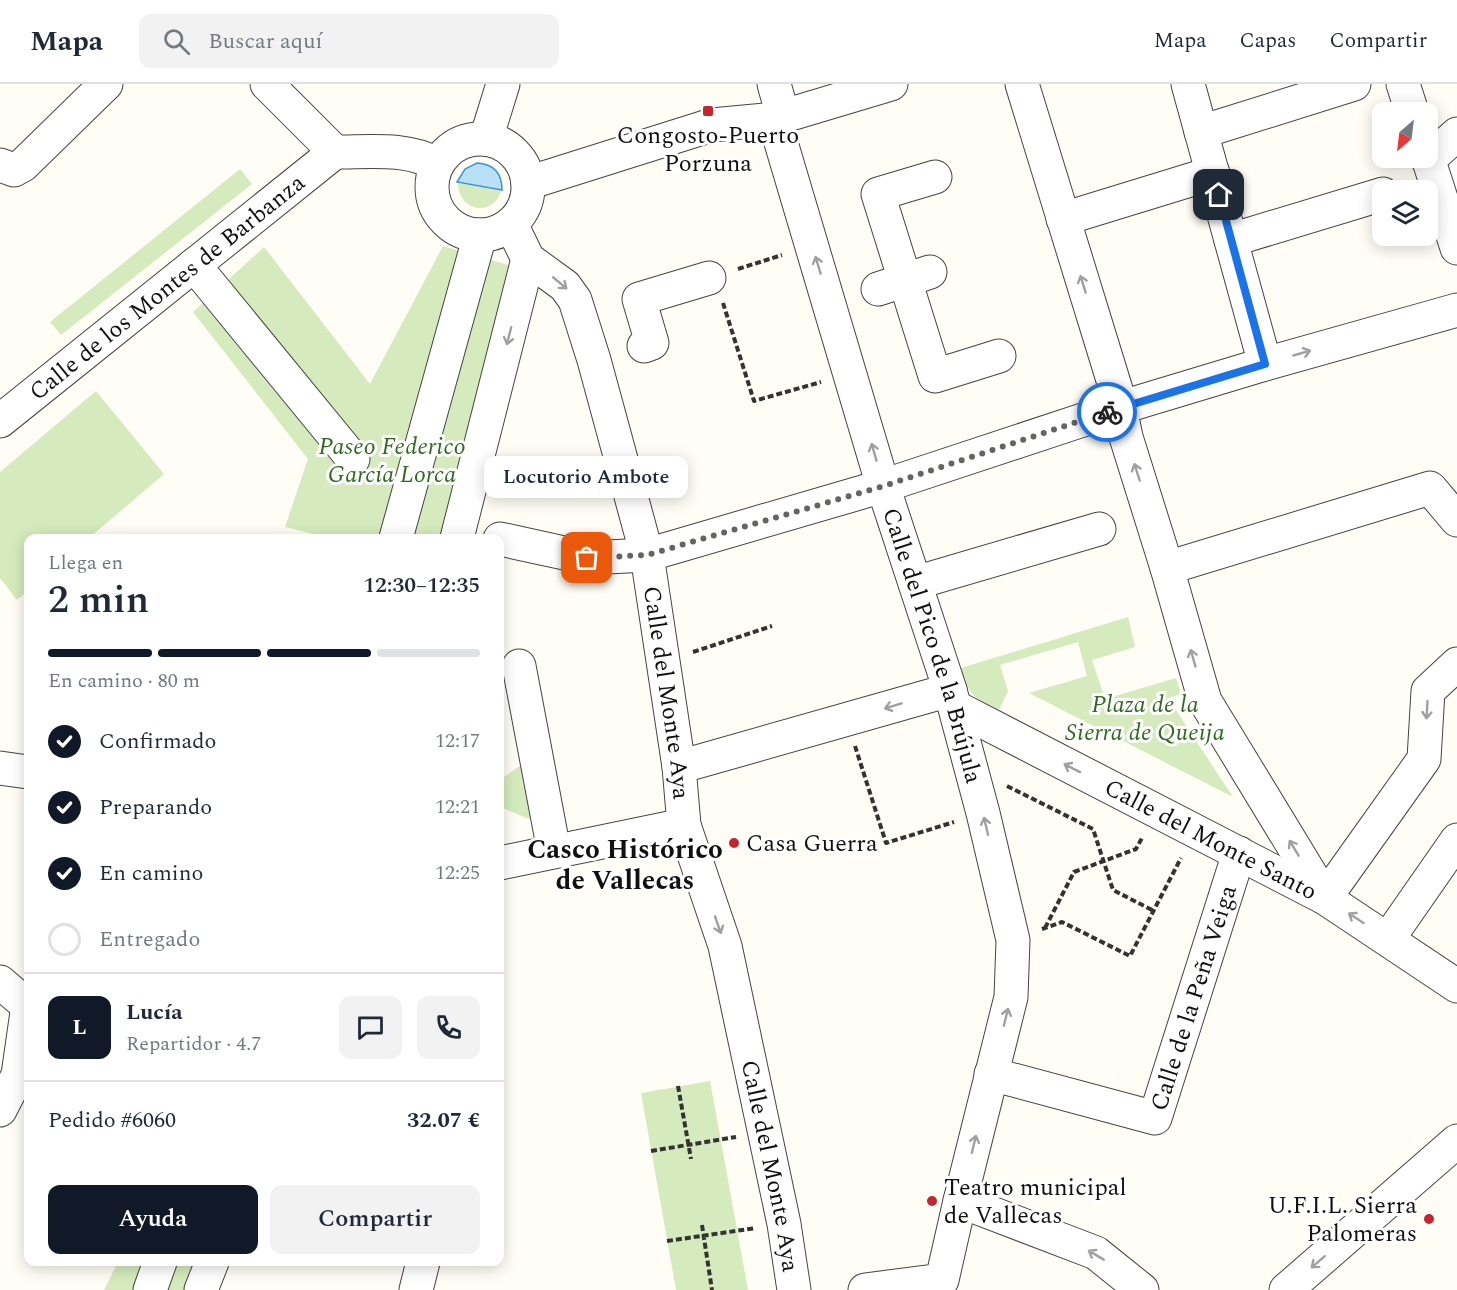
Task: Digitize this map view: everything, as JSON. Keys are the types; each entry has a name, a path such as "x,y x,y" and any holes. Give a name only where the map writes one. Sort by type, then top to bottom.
{"street":[{"path":"0,165 14,170 22,165 106,84"},
{"path":"267,84 335,152 406,152 427,158 437,164"},
{"path":"486,139 503,84"},
{"name":"Calle del Pico de la Brújula","path":"774,84 778,118 884,486 955,708 983,813 1012,940 1011,997 942,1280 866,1290"},
{"path":"528,183 712,125 778,118 891,84"},
{"path":"1022,84 1117,393 1126,437 1205,701 1325,898 1424,759 1428,691 1457,664"},
{"path":"1188,84 1265,364"},
{"path":"1201,132 1354,84"},
{"path":"1403,84 1409,102"},
{"path":"1438,156 1457,134"},
{"path":"486,139 499,142 512,151 524,166 528,183 527,200 522,212 511,224 498,232 480,235 465,233 451,225 439,212 433,196 432,180 437,164 450,148 465,140 486,139"},
{"name":"Calle de los Montes de Barbanza","path":"0,420 335,152"},
{"path":"1408,180 1426,168"},
{"path":"1431,168 1457,248"},
{"path":"1063,219 1213,172"},
{"path":"935,177 878,194 935,376 999,356"},
{"path":"1231,240 1372,197"},
{"name":"Calle del Monte Aya","path":"511,224 528,259 565,286 575,300 594,360 647,555 679,767 684,825 725,946 784,1224 794,1290"},
{"path":"397,534 480,235"},
{"path":"458,533 528,259"},
{"path":"194,265 353,459"},
{"path":"644,346 652,343 639,299 722,282"},
{"path":"504,540 587,558 647,555 884,486 1119,408 1457,310"},
{"path":"1167,568 1430,488 1457,520"},
{"path":"915,583 1099,529"},
{"path":"519,666 554,851"},
{"path":"679,767 847,720 955,708"},
{"name":"Calle del Monte Santo","path":"955,708 1325,898 1457,986"},
{"path":"0,768 24,771"},
{"path":"504,862 684,825"},
{"path":"1388,939 1457,840"},
{"name":"Calle de la Peña Veiga","path":"991,1074 1155,1118 1239,853"},
{"path":"0,982 24,1002"},
{"path":"0,1110 18,1075 24,1033"},
{"path":"1286,1290 1457,1141"},
{"path":"960,1201 1096,1253 1142,1290"},
{"path":"150,1290 159,1266"},
{"path":"201,1290 210,1266"},
{"path":"416,1290 422,1266"}],"path":[{"path":"789,253 722,282 754,401 829,380"},
{"path":"693,652 772,626"},
{"path":"847,720 886,843 983,813"},
{"path":"971,768 1093,829 1113,890 1154,911"},
{"path":"1045,928 1074,872 1136,849 1156,811"},
{"path":"1012,940 1062,922 1130,956 1195,831"},
{"path":"678,1086 691,1159"},
{"path":"651,1151 765,1132"},
{"path":"667,1241 784,1224"},
{"path":"702,1225 712,1290"}],"green space":[{"path":"240,169 252,184 61,335 50,322"},
{"path":"458,183 501,191 497,200 491,205 476,208 464,200"},
{"name":"Paseo Federico García Lorca","path":"443,246 515,267 458,534 314,534 285,527 308,459 193,312 264,247 370,384"},
{"path":"96,391 164,474 94,534 24,534 24,594 17,600 0,578 0,472"},
{"name":"Plaza de la Sierra de Queija","path":"1128,617 1135,647 1092,660 1105,699 1176,678 1181,694 1168,698 1233,797 1029,693 1087,676 1078,642 1000,665 1008,691 999,710 973,695 967,685 961,668"},
{"path":"528,760 539,823 504,809 504,777"},
{"path":"710,1081 748,1290 676,1290 641,1093"},
{"path":"116,1266 210,1266 201,1290 104,1290"}],"water":[{"path":"477,163 488,165 496,171 502,190 457,182 465,169"}],"way so far":[{"path":"587,558 647,555 884,486 1107,412"}],"place":[{"name":"Congosto-Puerto Porzuna","path":"708,111"},
{"name":"Locutorio Ambote","path":"587,558"},
{"name":"Casa Guerra","path":"734,843"},
{"name":"Teatro municipal de Vallecas","path":"932,1201"},
{"name":"U.F.I.L. Sierra Palomeras","path":"1429,1219"}],"district":[{"name":"Casco Histórico de Vallecas","path":"625,864"}],"route":[{"path":"1107,412 1265,364 1219,195"}]}
